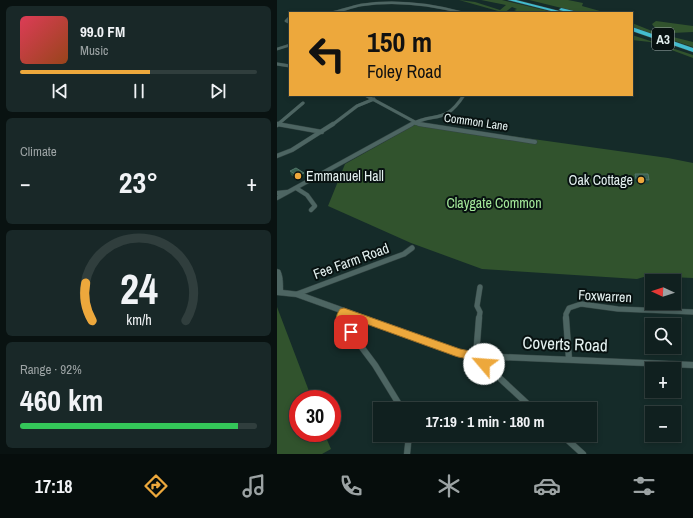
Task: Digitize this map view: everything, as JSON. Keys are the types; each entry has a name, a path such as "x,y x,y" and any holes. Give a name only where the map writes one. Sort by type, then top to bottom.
{"highway":[{"path":"510,0 561,12"},
{"path":"520,0 571,12"},
{"name":"A3","path":"633,29 693,50"},
{"name":"A3","path":"633,32 693,53"}],"street":[{"path":"335,12 370,4 405,2 437,5 460,12"},
{"path":"277,49 289,46"},
{"path":"277,64 289,66"},
{"path":"367,96 414,123"},
{"path":"277,198 414,123 440,117 449,113 457,106 463,96"},
{"path":"277,156 292,150 322,132 357,106 374,99"},
{"path":"277,124 302,104 294,104"},
{"name":"Common Lane","path":"414,123 535,142"},
{"path":"277,124 322,132"},
{"path":"296,188 304,192 313,201 315,206 311,210"},
{"path":"277,192 288,192"},
{"name":"Fee Farm Road","path":"297,294 404,254 412,248"},
{"path":"277,272 279,280 278,292"},
{"path":"480,287 477,306 480,312 476,356 525,402"},
{"name":"Coverts Road","path":"278,292 297,294 459,353 476,356 693,365"},
{"name":"Foxwarren","path":"569,359 566,311 569,307 577,304 606,308 693,312"},
{"path":"344,312 342,321 375,365 398,402"},
{"path":"407,454 408,442"},
{"path":"570,442 583,454"}],"green space":[{"path":"459,0 475,2 500,10 506,5 481,0 502,0 553,12 519,12 514,10 517,9 512,7 505,12"},
{"path":"529,0 568,0 583,3 582,6 603,12 578,12"},
{"path":"656,21 693,26 693,32 672,33 653,26 652,24"},
{"path":"633,23 657,33 693,42 693,47 633,27"},
{"path":"633,35 693,55 693,58 650,42 633,40"},
{"name":"Claygate Common","path":"418,123 668,158 693,163 693,278 681,277 681,274 645,274 645,277 637,279 482,269 411,243 328,206 345,164"},
{"path":"277,307 309,390 289,390 289,442 328,442 331,449 322,454 277,454"}],"building":[{"path":"296,168 304,173 298,176 290,171"},
{"path":"635,174 648,174 649,180 636,179"}],"place":[{"name":"Emmanuel Hall","path":"298,176"},
{"name":"Oak Cottage","path":"641,180"}],"route":[{"path":"351,332 342,321 344,312 459,353 476,356 484,364"}]}
